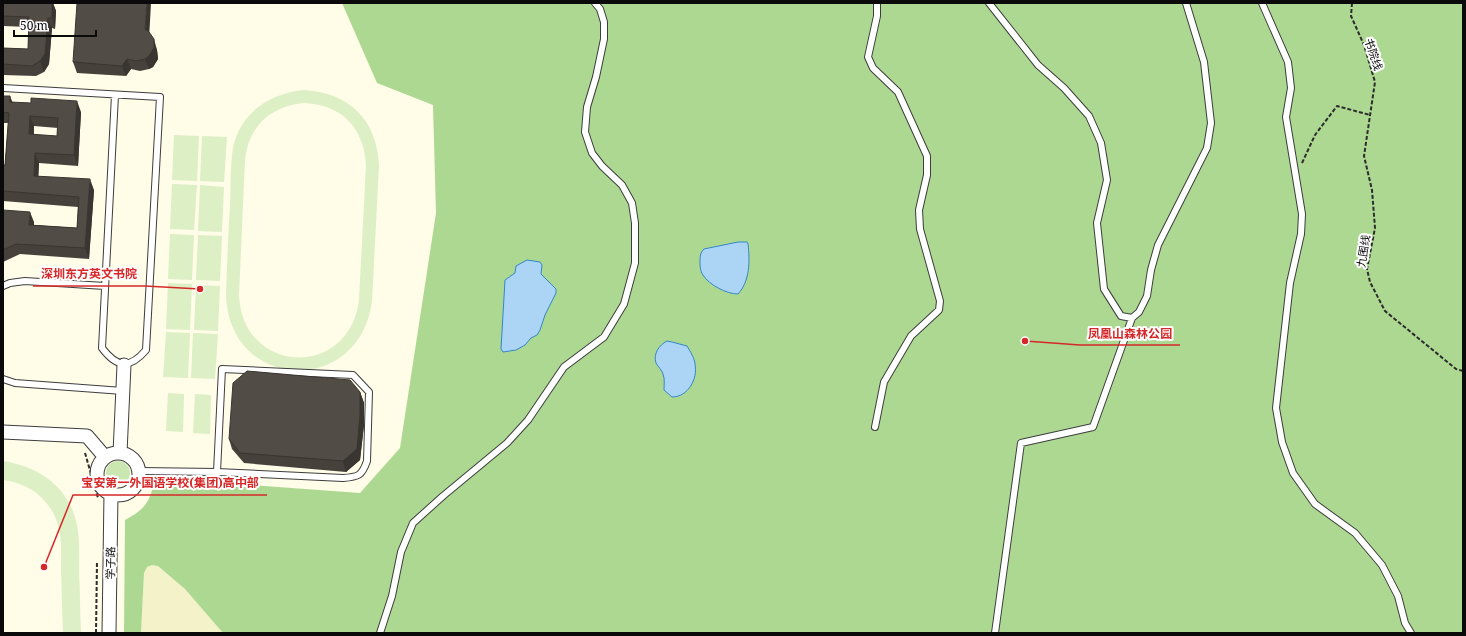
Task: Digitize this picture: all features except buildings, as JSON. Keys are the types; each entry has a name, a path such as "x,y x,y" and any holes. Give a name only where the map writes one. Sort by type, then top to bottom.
{"street":[{"path":"120,453 124,365"},
{"path":"3,432 87,436 105,458"},
{"path":"120,453 133,459 139,471 136,483 129,491 121,494 108,492 101,486 97,474 98,467 105,458 110,454 120,453"},
{"name":"学子路","path":"109,633 112,493"}],"lane":[{"path":"380,633 392,596 401,552 413,523 507,443 528,420 564,367 604,337 624,304 635,263 635,223 632,203 622,185 602,166 592,153 585,132 587,107 596,77 604,39 604,22 600,9 595,3"},
{"path":"875,427 884,382 911,336 939,310 940,301 920,229 920,210 928,175 927,156 898,92 873,68 868,57 877,16 877,3"},
{"path":"989,3 1038,65 1064,88 1089,116 1101,143 1107,180 1097,222 1104,289 1121,316 1132,318"},
{"path":"995,633 1021,443 1093,427 1132,318 1139,312 1147,296 1151,270 1158,245 1207,148 1211,123 1204,62 1186,3"},
{"path":"1262,3 1288,62 1290,88 1286,117 1302,214 1301,234 1290,283 1276,408 1282,442 1293,473 1315,504 1355,533 1382,565 1398,596 1405,623 1411,633"},
{"path":"3,88 160,97 146,350 134,361 124,365 114,361 102,348 115,95"},
{"path":"3,286 10,283 25,281 105,286"},
{"path":"139,471 217,472 342,478 356,477 363,471 367,460 369,392 353,375 222,369 217,472"},
{"path":"3,379 15,383 123,391"}],"path":[{"name":"书院线","path":"1352,3 1351,16 1364,46 1375,82 1370,115"},
{"path":"1296,177 1315,135 1337,106 1370,115"},
{"name":"九围线","path":"1370,115 1364,156 1372,190 1375,228 1367,269 1370,282 1385,311 1456,369 1463,371"},
{"path":"84,448 98,499"},
{"path":"96,633 97,554"}],"green space":[{"path":"342,3 1463,3 1463,633 223,633 185,589 158,566 152,565 147,567 144,573 141,633 124,633 125,520 146,504 151,493 154,478 360,493 400,448 436,213 433,105 377,83"},
{"path":"303,90 334,96 346,102 357,111 373,134 379,165 372,301 362,332 345,354 321,367 296,370 270,365 248,350 233,327 226,295 231,162 233,148 242,125 249,115 268,101 291,92","holes":["303,103 317,104 339,113 348,120 361,139 364,151 366,165 359,300 351,326 336,344 317,355 296,358 276,353 258,341 245,321 239,295 245,160 251,137 263,120 280,109 291,105"]},
{"path":"174,135 199,136 197,181 172,180"},
{"path":"202,136 227,137 224,182 200,181"},
{"path":"172,184 197,185 194,230 170,229"},
{"path":"200,185 224,187 222,232 198,231"},
{"path":"170,234 194,235 192,280 168,279"},
{"path":"198,235 222,236 220,281 196,280"},
{"path":"168,283 192,284 190,330 166,329"},
{"path":"196,285 220,286 218,331 194,330"},
{"path":"166,332 190,333 188,378 163,377"},
{"path":"193,333 218,334 215,379 191,378"},
{"path":"168,393 184,394 183,432 166,431"},
{"path":"195,394 211,395 210,434 193,433"},
{"path":"3,461 29,468 51,481 60,490 73,512 79,536 81,633 63,633 61,545 59,529 52,510 39,495 31,489 3,480"},
{"path":"118,461 123,462 129,468 129,478 123,484 118,485 113,484 107,478 106,473 107,468 113,462"},
{"path":"152,565 158,566 185,589 223,633 141,633 144,573 147,567"}],"water":[{"path":"738,242 747,242 748,244 748,270 742,289 738,294 734,294 724,291 706,279 701,272 700,260 704,249"},
{"path":"527,260 540,262 542,265 541,274 556,289 556,293 537,335 516,350 503,352 501,349 505,280 515,273 516,266"},
{"path":"667,341 687,346 695,362 696,370 691,386 687,391 678,396 672,397 664,390 664,376 655,360 657,350"}],"place":[{"name":"深圳东方英文书院","path":"200,289"},
{"name":"凤凰山森林公园","path":"1025,341"},
{"name":"宝安第一外国语学校(集团)高中部","path":"44,567"}]}
